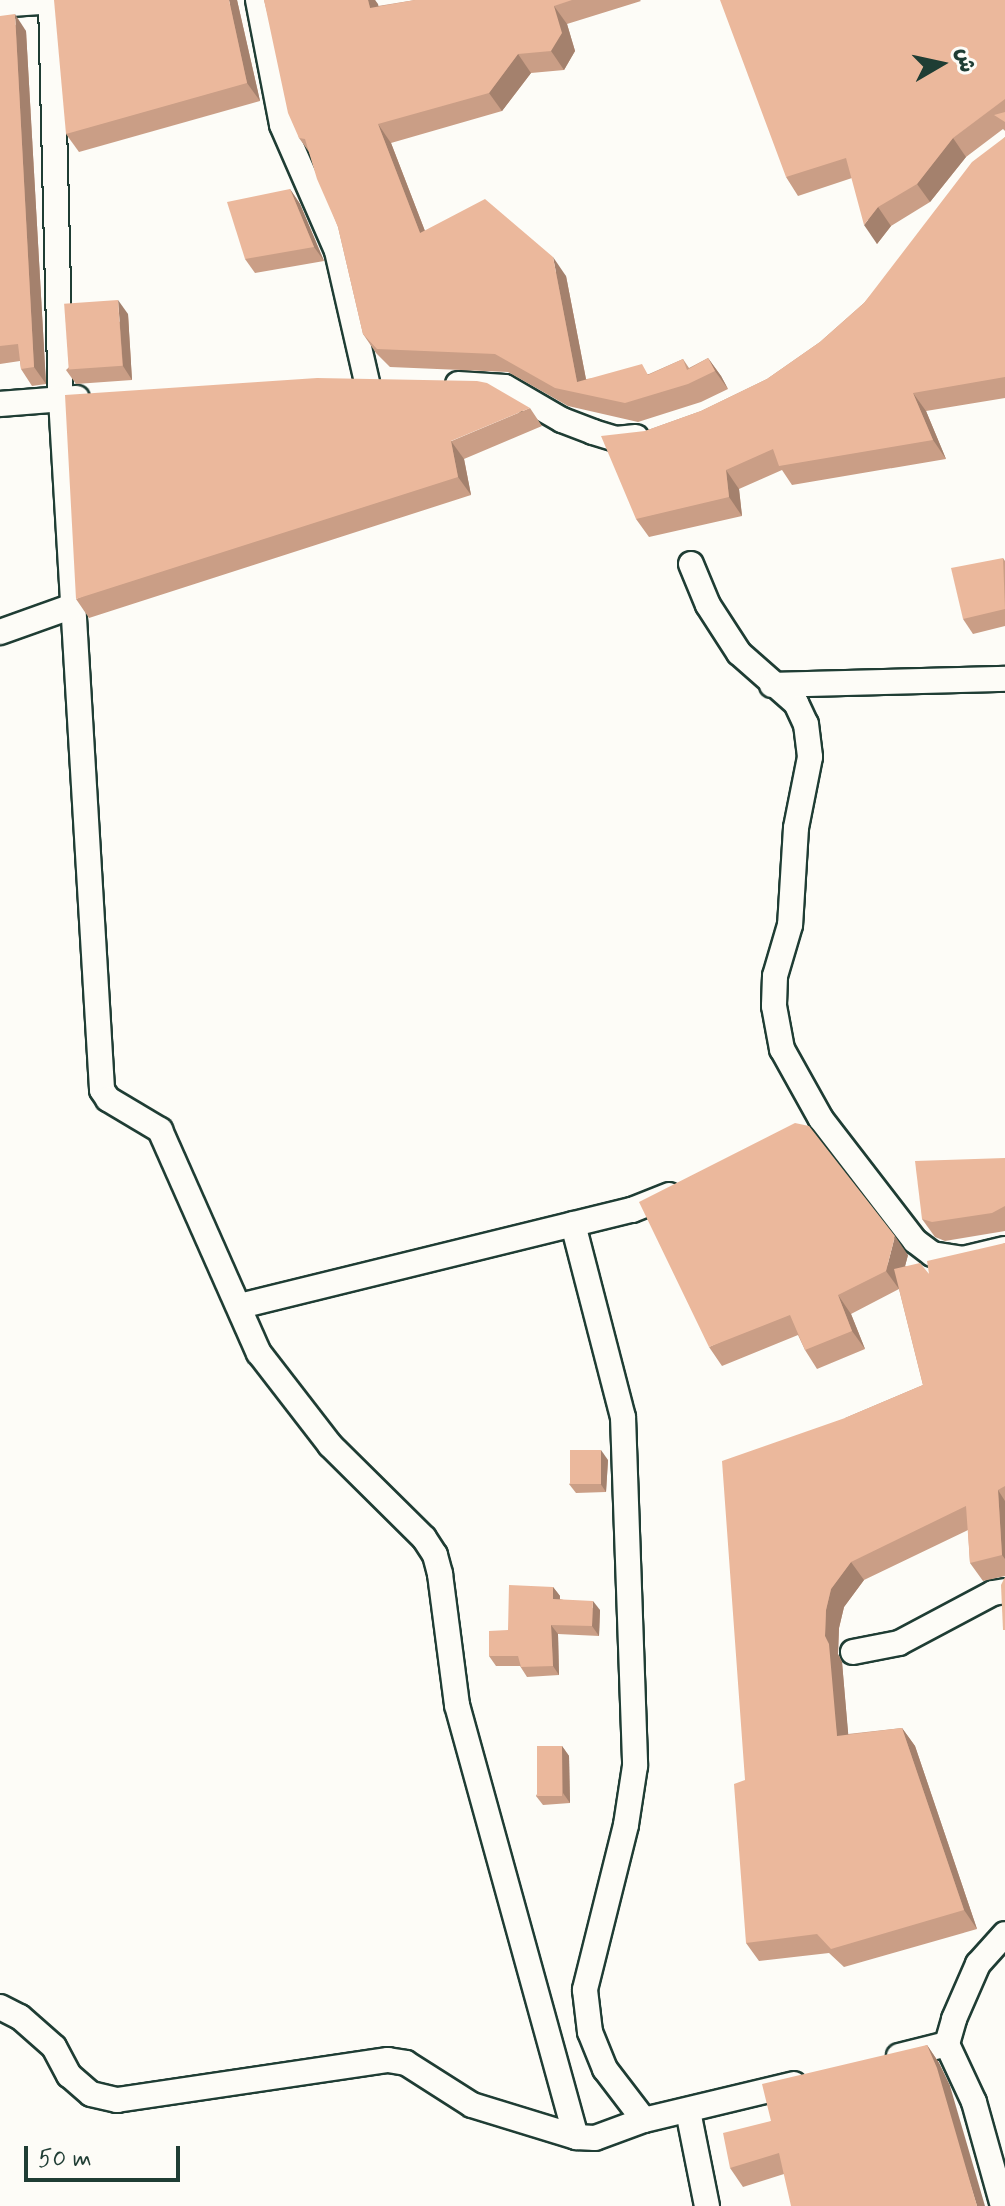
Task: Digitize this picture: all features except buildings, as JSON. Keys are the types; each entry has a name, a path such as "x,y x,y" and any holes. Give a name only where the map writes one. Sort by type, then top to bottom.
{"street":[{"path":"258,0 282,125 337,251 367,382"},
{"path":"7,5 60,1 61,399 85,760 100,1082 108,1099 160,1130 259,1353 330,1445 424,1538 435,1555 457,1705 576,2137"},
{"path":"342,382 398,383"},
{"path":"429,384 505,387 562,420 593,432 616,439 653,435"},
{"path":"0,404 109,396"},
{"path":"691,564 708,605 739,653 796,703 806,724 810,757 796,828 790,925 775,976 774,1006 782,1049 821,1119 915,1241 932,1254 963,1259 1005,1249"},
{"path":"0,632 73,606"},
{"path":"772,685 1005,679"},
{"path":"795,1132 821,1119"},
{"path":"240,1306 632,1210 690,1184"},
{"path":"573,1224 623,1417 635,1766 626,1825 585,1990 590,2032 605,2069 644,2120"},
{"path":"853,1652 899,1643 993,1593 1005,1591"},
{"path":"1003,2206 974,2102 947,2044 954,2019 978,1964 1005,1934"},
{"path":"0,2007 20,2017 54,2047 69,2075 91,2094 117,2100 388,2060 406,2063 472,2105 576,2137 595,2138 644,2120 810,2080"},
{"path":"871,2064 947,2044"},
{"path":"688,2111 707,2206"}]}
